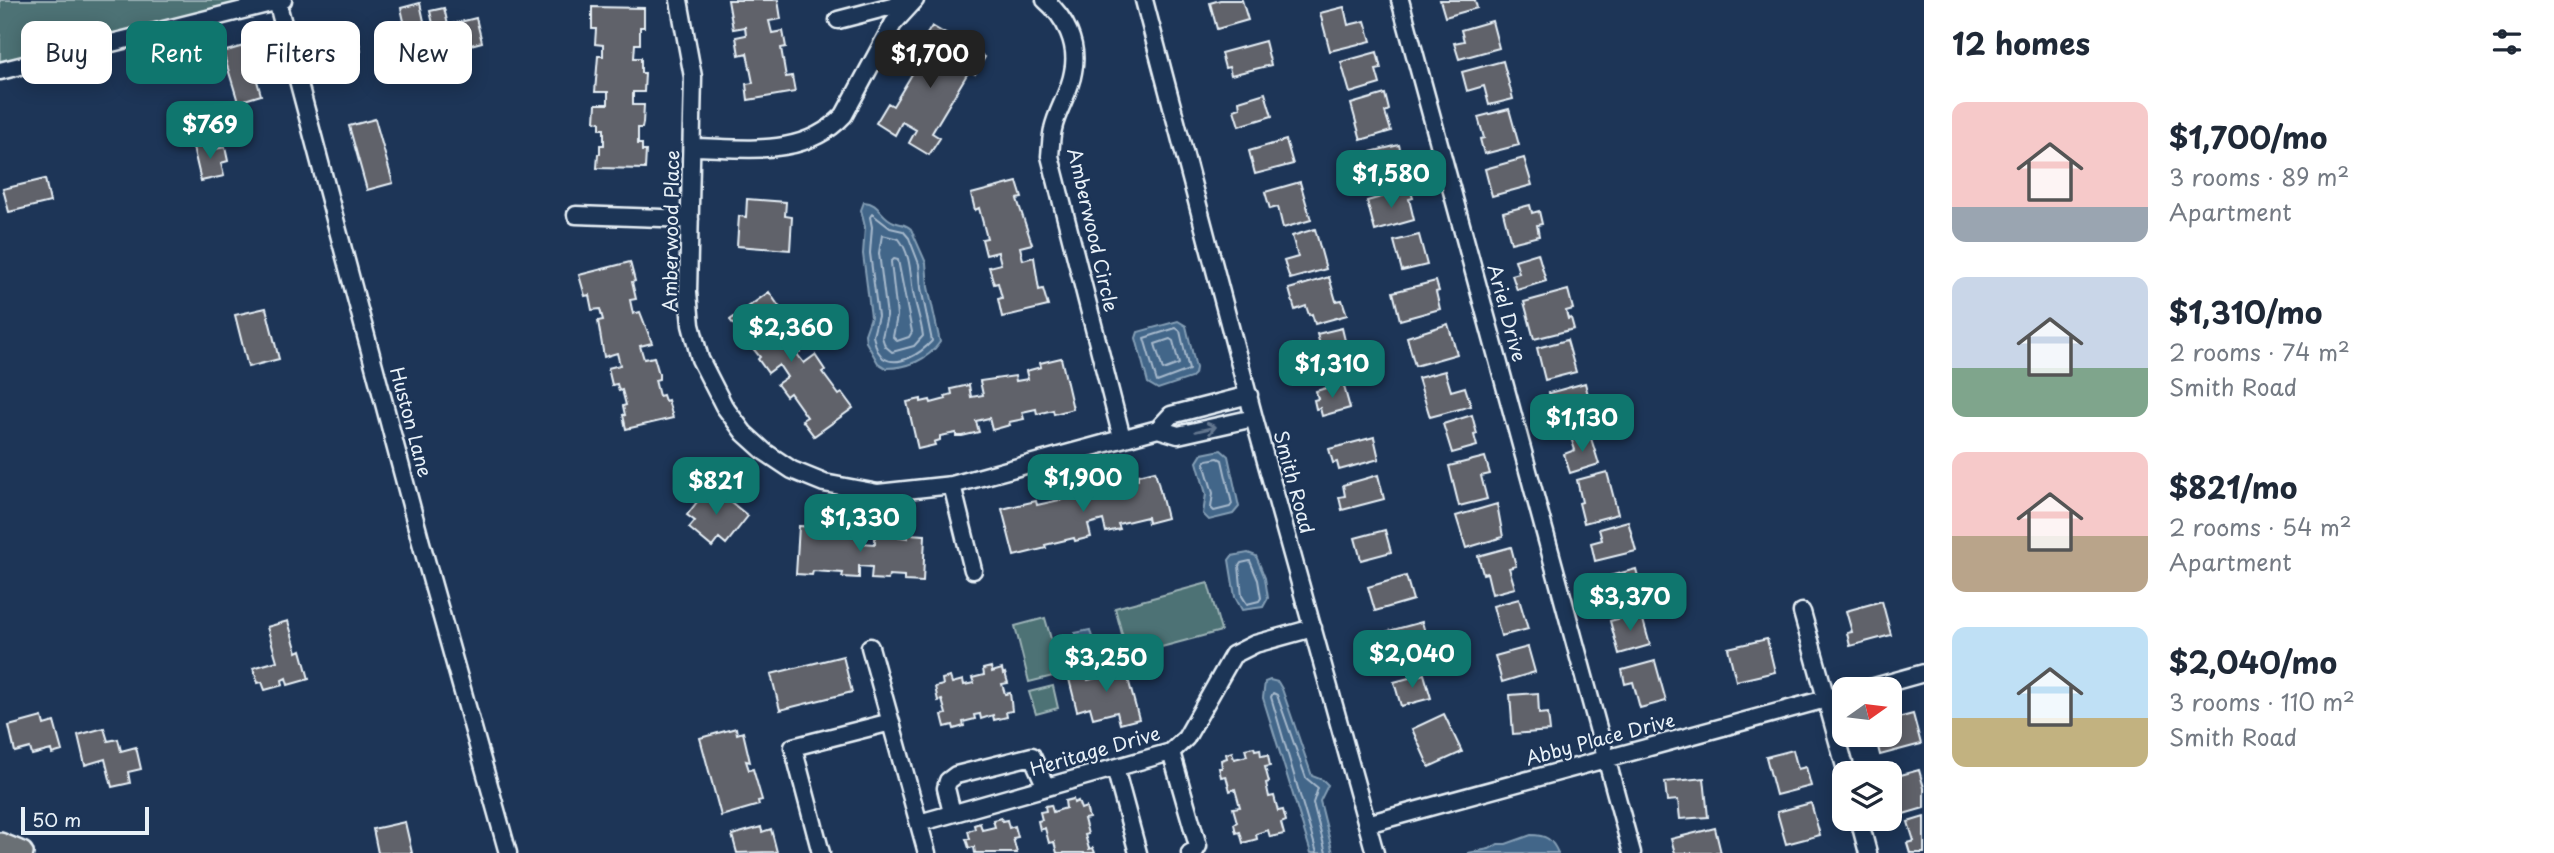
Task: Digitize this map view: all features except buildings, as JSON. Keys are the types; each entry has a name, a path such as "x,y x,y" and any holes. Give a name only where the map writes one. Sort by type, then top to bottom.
{"main road":[{"path":"0,844 22,853"}],"street":[{"name":"Amberwood Place","path":"679,0 693,77 688,292 691,325 700,359 724,406 744,433 765,452 792,470 824,482 878,493 952,485 1158,429 1178,435 1254,418"},
{"path":"693,147 782,148 807,141 835,125 844,115 893,24 915,0"},
{"path":"838,20 915,0"},
{"name":"Amberwood Circle","path":"1045,0 1058,11 1065,22 1073,47 1074,72 1052,129 1050,156 1122,438"},
{"name":"Smith Road","path":"1144,0 1254,418 1375,853"},
{"name":"Ariel Drive","path":"1399,0 1632,853"},
{"path":"0,71 280,1"},
{"name":"Huston Lane","path":"280,1 417,526 508,853"},
{"path":"576,215 690,219"},
{"name":"Amberwood Place","path":"1158,429 1171,415 1249,395"},
{"path":"952,485 974,570"},
{"path":"1802,612 1844,761"},
{"name":"Heritage Drive","path":"919,823 1171,752 1186,738 1233,656 1255,644 1313,628"},
{"path":"870,647 927,853"},
{"path":"1902,679 1924,673"},
{"name":"Abby Place Drive","path":"1367,824 1832,698"},
{"path":"821,853 793,747 891,722"},
{"path":"1171,752 1198,846 1190,853"},
{"path":"952,813 946,788 948,781 956,775 1032,756 1046,787"},
{"path":"1115,768 1138,853"},
{"path":"1862,831 1868,853"}],"green space":[{"path":"0,0 283,0 199,21 126,21 126,39 112,43 112,21 21,21 21,66 0,71"},
{"path":"1208,583 1221,631 1128,656 1115,608"},
{"path":"1045,618 1061,674 1029,682 1015,626"},
{"path":"1053,686 1058,708 1036,714 1029,692"}],"water":[{"path":"864,202 873,205 889,220 911,229 926,263 928,287 940,342 923,358 902,366 886,368 878,363 866,342 865,334 871,317 863,254 865,227 861,210"},
{"path":"1178,321 1186,326 1195,374 1191,378 1158,389 1148,383 1136,338 1138,332"},
{"path":"1221,450 1228,456 1239,507 1233,514 1209,520 1203,514 1206,494 1197,462 1202,454"},
{"path":"1248,553 1256,556 1265,578 1268,598 1263,607 1242,610 1235,597 1229,560 1232,556"},
{"path":"1090,630 1098,659 1084,663 1075,633"},
{"path":"1265,682 1278,682 1282,689 1312,776 1328,785 1320,801 1333,853 1311,853 1263,698"},
{"path":"1531,835 1548,839 1558,853 1468,853 1489,849"}]}
